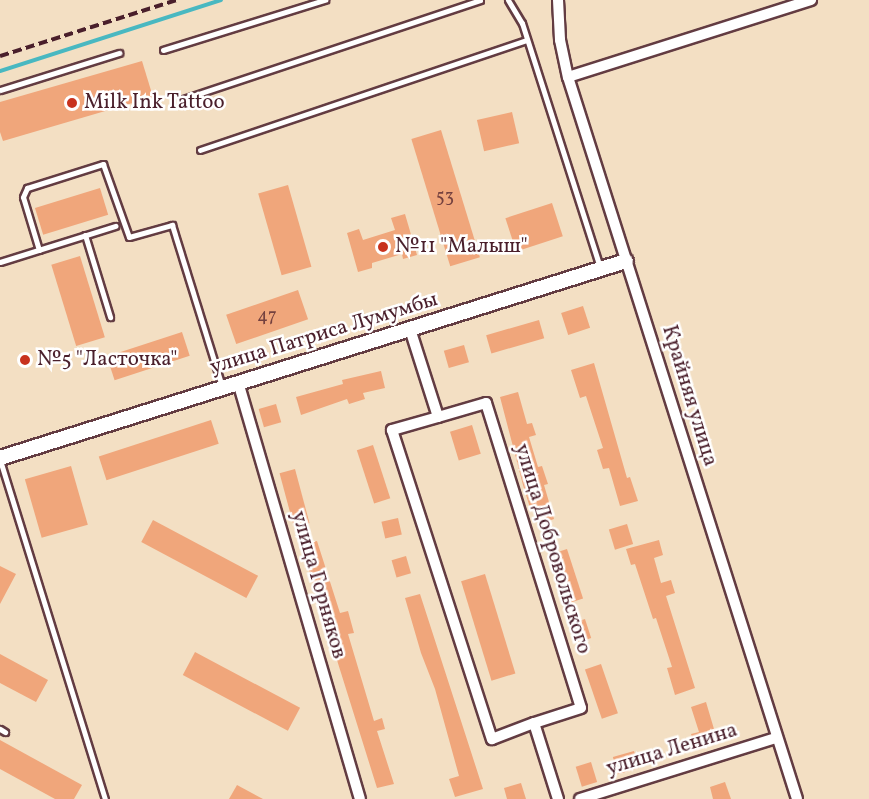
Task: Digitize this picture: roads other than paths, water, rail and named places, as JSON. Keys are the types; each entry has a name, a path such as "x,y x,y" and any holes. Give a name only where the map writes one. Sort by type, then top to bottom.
{"street":[{"path":"568,77 811,0"},
{"name":"Крайняя улица","path":"558,1 560,40 568,77 797,799"},
{"name":"улица Патриса Лумумбы","path":"0,459 626,261"},
{"path":"410,329 438,417"},
{"name":"улица Горняков","path":"238,382 360,799"},
{"name":"улица Добровольского","path":"486,403 581,708 492,740 392,430 438,417 486,403"},
{"path":"534,723 558,799"},
{"name":"улица Ленина","path":"580,799 777,738"}],"lane":[{"path":"163,50 325,0"},
{"path":"183,99 480,0"},
{"path":"508,0 522,24 600,269"},
{"path":"200,150 527,40"},
{"path":"0,90 119,53"},
{"path":"39,250 23,197 27,188 103,164 129,237 172,225 222,387"},
{"path":"0,262 115,226"},
{"path":"85,235 110,317"},
{"path":"0,459 105,799"}],"waterway":[{"path":"0,71 221,0"}],"railway":[{"path":"0,56 177,0"}],"place":[{"name":"Milk Ink Tattoo","path":"72,103"},
{"name":"№11 \"Малыш\"","path":"383,247"},
{"name":"№5 \"Ласточка\"","path":"25,360"}]}
